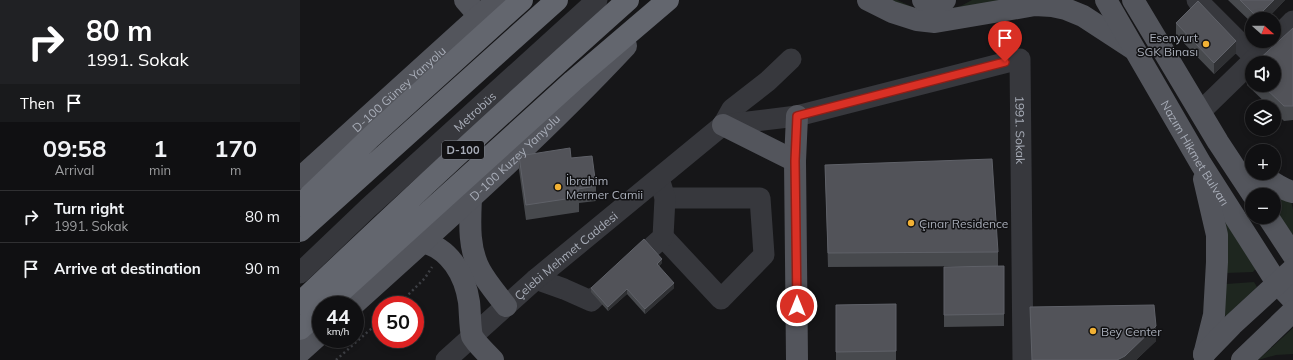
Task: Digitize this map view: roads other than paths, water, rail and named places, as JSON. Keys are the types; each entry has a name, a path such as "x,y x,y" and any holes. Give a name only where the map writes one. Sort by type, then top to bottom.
{"highway":[{"path":"300,205 371,137 522,0"},
{"path":"300,231 557,0"},
{"name":"D-100","path":"300,303 411,198 628,0"},
{"path":"336,296 573,81 668,0"},
{"path":"300,329 312,318"}],"main road":[{"name":"D-100 Güney Yanyolu","path":"300,178 472,8 498,0"},
{"name":"D-100 Kuzey Yanyolu","path":"363,296 529,143 602,72 668,0"},
{"path":"868,0 892,12 917,20 935,22 1035,5 1052,6 1066,9 1083,16 1135,50"},
{"path":"923,0 945,0"},
{"name":"Nazım Hikmet Bulvarı","path":"1106,0 1200,164 1285,276 1293,300"},
{"path":"1133,0 1218,142 1248,188"},
{"path":"797,116 795,161 797,360"},
{"path":"723,124 795,161"},
{"path":"1218,142 1245,163"},
{"path":"1200,164 1217,235 1214,315 1201,357"},
{"path":"1269,180 1288,191 1293,192"},
{"path":"471,197 470,226 474,257 480,271 506,306"},
{"path":"1273,224 1293,255"},
{"path":"423,242 433,245 442,251 450,258 458,270 469,301 472,336 493,360"},
{"path":"1201,357 1232,325 1285,276"},
{"path":"1242,360 1293,310"},
{"path":"300,352 312,341"}],"street":[{"name":"Metrobüs","path":"300,256 583,0"},
{"name":"Metrobüs","path":"300,273 368,208 597,0"},
{"path":"1197,0 1253,56"},
{"path":"1281,32 1293,21"},
{"path":"1257,56 1265,48"},
{"name":"Çelebi Mehmet Caddesi","path":"446,360 536,279 723,124 732,109 768,81 791,59"},
{"name":"1991. Sokak","path":"797,116 1020,59 1023,360"},
{"path":"1200,112 1245,68"},
{"path":"723,124 797,116"},
{"path":"658,177 666,198 656,243 721,299 764,255 760,198 666,198"},
{"path":"536,279 590,301 596,297"}],"place":[{"name":"Esenyurt SGK Binası","path":"1206,44"},
{"name":"İbrahim Mermer Camii","path":"558,187"},
{"name":"Çınar Residence","path":"911,223"},
{"name":"Bey Center","path":"1093,331"}]}
